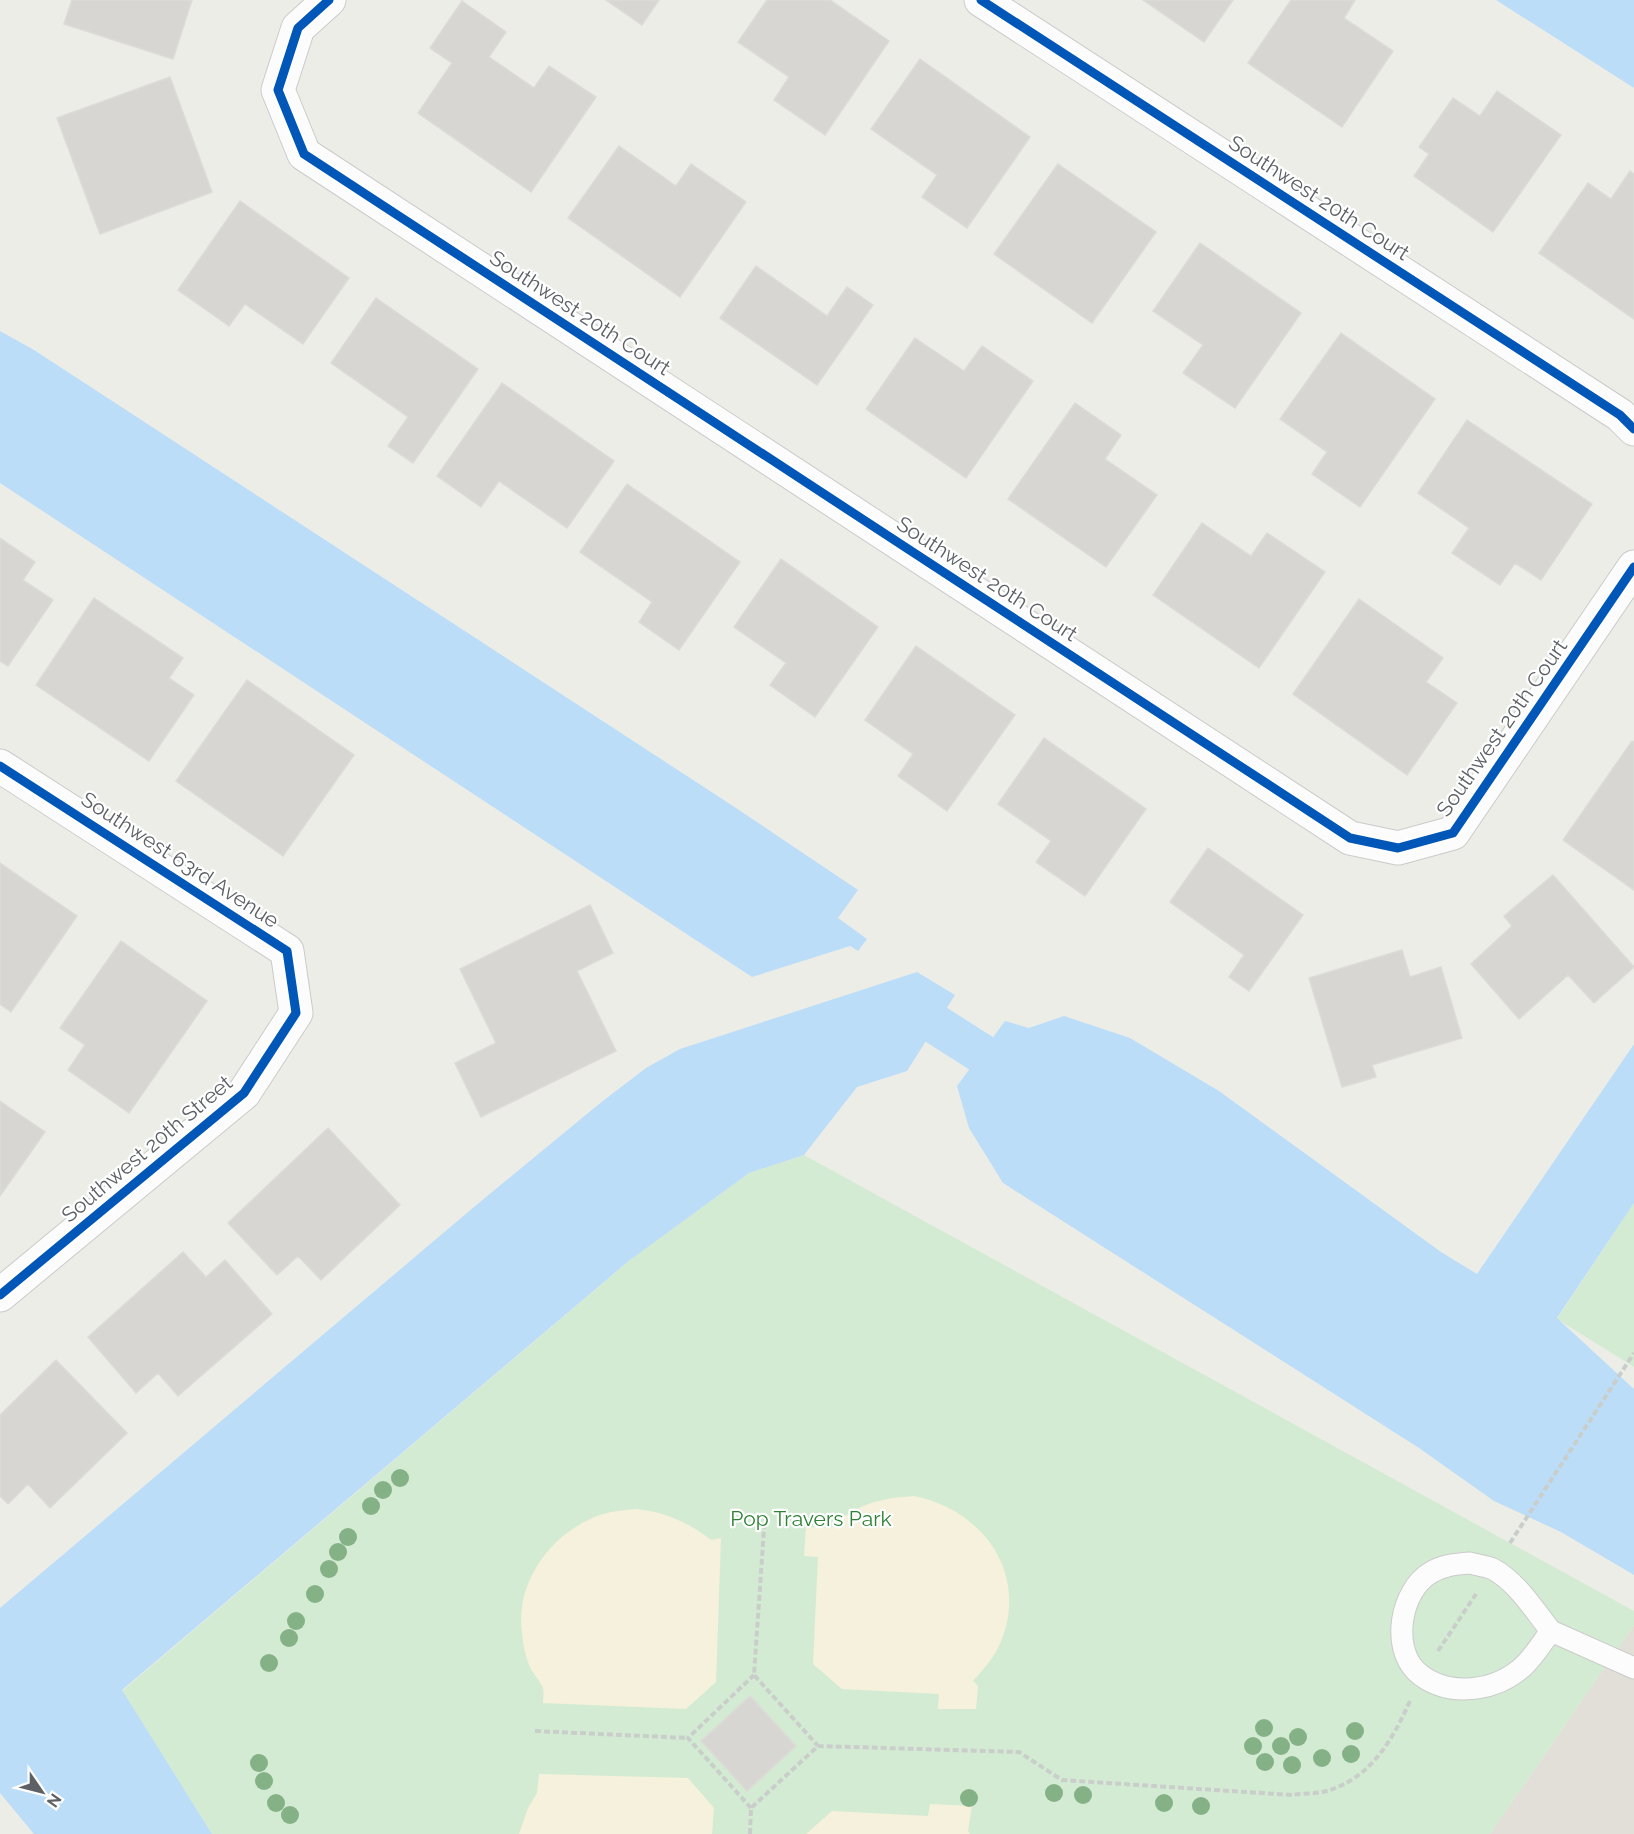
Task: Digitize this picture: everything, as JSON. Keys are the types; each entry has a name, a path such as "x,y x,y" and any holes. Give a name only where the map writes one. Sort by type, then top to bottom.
{"street":[{"name":"Southwest 20th Court","path":"330,0 298,28 278,90 304,154 1350,838 1398,848 1453,833 1634,567"},
{"name":"Southwest 20th Court","path":"981,0 1620,415 1634,429"},
{"name":"Southwest 63rd Avenue","path":"0,766 287,951 296,1013"},
{"name":"Southwest 20th Street","path":"0,1295 244,1093 296,1013"}],"lane":[{"path":"1551,1631 1520,1670 1499,1683 1476,1689 1456,1689 1432,1682 1415,1670 1401,1633 1404,1609 1413,1590 1429,1573 1448,1564 1470,1563 1492,1569 1519,1591 1551,1631 1634,1668"}],"path":[{"path":"751,1808 818,1746 1019,1752 1062,1780 1292,1795 1328,1791 1348,1783 1368,1768 1385,1749 1422,1674 1634,1353"},
{"path":"688,1738 753,1676 765,1514"},
{"path":"753,1676 818,1746"},
{"path":"535,1731 688,1738 751,1808 750,1834"}],"shaded area":[{"path":"1634,1625 1634,1834 1490,1834"}],"green space":[{"name":"Pop Travers Park","path":"804,1155 1634,1611 1634,1625 1490,1834 212,1834 122,1691 635,1256 749,1173"},
{"path":"1634,1203 1634,1367 1557,1319"}],"sand":[{"path":"914,1496 939,1504 962,1516 981,1532 995,1551 1005,1573 1009,1597 1007,1622 996,1652 973,1681 978,1686 976,1709 938,1709 939,1694 842,1689 813,1664 818,1557 804,1556 806,1527 831,1528 859,1508 891,1498"},
{"path":"636,1509 676,1519 711,1540 721,1538 716,1682 686,1709 543,1703 543,1689 529,1665 522,1633 521,1614 524,1595 531,1577 552,1546 567,1533 600,1515"},
{"path":"539,1774 688,1778 714,1808 712,1834 519,1834 528,1808 537,1793"},
{"path":"930,1804 972,1806 968,1831 970,1834 806,1834 832,1811 928,1816"}],"water":[{"path":"1496,0 1634,0 1634,88"},
{"path":"0,331 34,350 858,890 838,918 867,939 858,951 850,946 752,977 0,483"},
{"path":"917,972 955,995 907,1071 857,1087 804,1155 749,1173 630,1260 122,1690 212,1834 34,1834 0,1793 0,1608 474,1207 646,1068 680,1049"},
{"path":"1064,1016 1130,1038 1219,1091 1441,1252 1477,1274 1634,1044 1634,1203 1557,1318 1634,1389 1634,1575 1561,1532 1494,1501 1419,1448 1003,1183 969,1128 957,1086 1005,1021 1029,1028"}],"building":[{"path":"72,0 192,0 173,59 64,24"},
{"path":"606,0 659,0 642,25"},
{"path":"767,0 830,0 889,41 825,135 774,100 789,77 738,42"},
{"path":"1143,0 1233,0 1204,42"},
{"path":"1291,0 1355,0 1344,18 1393,51 1342,127 1248,63"},
{"path":"462,1 506,32 489,57 534,88 549,66 596,97 531,192 418,113 452,63 430,48"},
{"path":"920,59 1030,137 967,228 922,197 937,175 871,129"},
{"path":"170,77 212,192 100,234 57,118"},
{"path":"1497,91 1561,135 1493,232 1414,176 1429,154 1419,147 1453,98 1480,116"},
{"path":"619,146 676,186 691,164 746,202 680,297 568,218"},
{"path":"1058,164 1156,232 1092,323 994,254"},
{"path":"1630,171 1634,174 1634,319 1539,253 1588,183 1611,199"},
{"path":"240,201 349,278 303,344 245,304 229,326 178,290"},
{"path":"1200,243 1301,313 1235,408 1183,373 1203,345 1153,311"},
{"path":"756,266 827,316 847,287 873,305 817,385 720,318"},
{"path":"376,298 478,369 413,463 388,446 408,417 331,363"},
{"path":"1341,333 1435,399 1360,507 1312,474 1327,452 1280,419"},
{"path":"915,338 964,371 982,346 1033,381 966,478 866,409"},
{"path":"502,383 614,461 567,528 499,481 481,507 437,476"},
{"path":"1075,403 1121,435 1105,459 1157,495 1106,567 1008,499"},
{"path":"1467,420 1592,504 1541,580 1515,563 1500,585 1452,553 1469,528 1418,493"},
{"path":"627,484 740,562 679,650 639,622 652,602 580,552"},
{"path":"1202,523 1251,556 1267,533 1325,572 1259,668 1153,595"},
{"path":"0,538 35,562 23,580 53,600 8,666 0,661"},
{"path":"781,559 878,627 815,717 770,685 786,663 734,627"},
{"path":"94,598 183,658 169,678 194,695 149,761 36,685"},
{"path":"1359,599 1443,658 1426,682 1457,703 1407,775 1293,694"},
{"path":"916,646 1015,715 947,811 898,776 913,754 865,720"},
{"path":"247,680 354,755 283,856 176,781"},
{"path":"1044,738 1146,809 1085,896 1036,862 1051,841 998,804"},
{"path":"1632,741 1634,742 1634,890 1563,840"},
{"path":"1208,848 1303,915 1249,991 1229,977 1244,955 1170,902"},
{"path":"0,863 77,916 11,1012 0,1004"},
{"path":"1553,875 1634,967 1594,1003 1568,975 1519,1019 1471,964 1512,926 1504,916"},
{"path":"590,905 613,953 577,971 616,1051 481,1117 455,1063 496,1043 460,969"},
{"path":"121,941 207,1001 129,1113 68,1070 85,1045 60,1028"},
{"path":"1402,950 1410,977 1441,967 1462,1038 1372,1065 1376,1077 1342,1087 1309,978"},
{"path":"0,1101 45,1132 0,1196"},
{"path":"328,1128 400,1205 321,1280 298,1256 277,1275 228,1223"},
{"path":"183,1252 206,1277 225,1260 272,1314 178,1396 158,1373 136,1393 88,1337"},
{"path":"56,1360 127,1433 50,1508 28,1484 8,1504 0,1496 0,1415"},
{"path":"750,1696 796,1746 747,1791 701,1741"}],"waterway":[{"path":"890,1037 921,1015 1028,1083"}],"cycle path":[{"path":"329,0 298,28 278,90 304,154 1350,838 1398,848 1453,833 1634,567"},
{"path":"981,0 1620,415 1634,429"},
{"path":"0,766 287,951 296,1013 244,1093 0,1295"}]}
